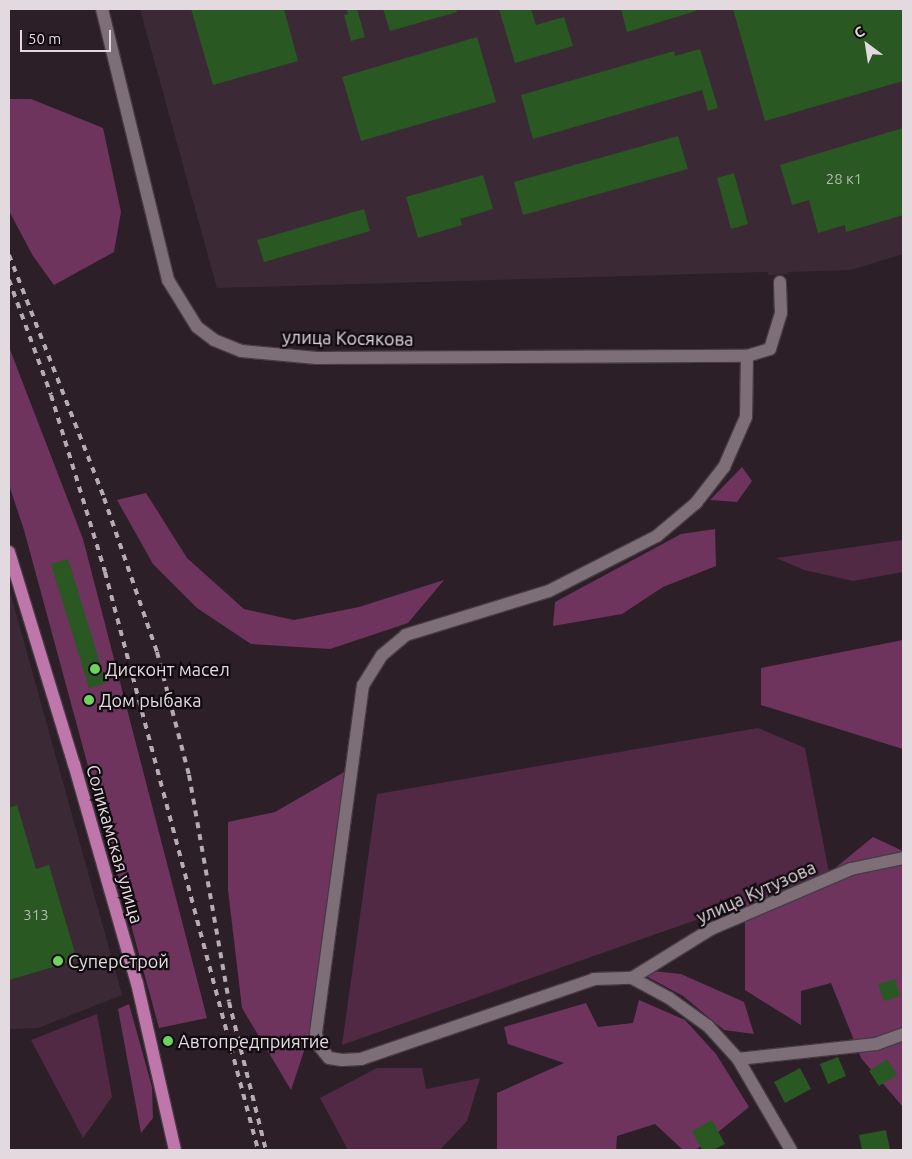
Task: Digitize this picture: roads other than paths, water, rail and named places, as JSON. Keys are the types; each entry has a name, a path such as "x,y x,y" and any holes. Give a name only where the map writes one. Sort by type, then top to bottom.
{"main road":[{"name":"Соликамская улица","path":"9,552 74,764 137,983 175,1150"}],"street":[{"name":"улица Косякова","path":"102,9 168,280 196,327 214,340 241,351 317,358 747,356 770,349 781,313 780,282"},
{"path":"747,356 746,417 724,467 696,502 657,536 550,592 406,635 382,655 363,685 316,1034 320,1047 329,1058 361,1059 594,979 632,978 669,998 708,1026 738,1059 791,1150"},
{"name":"улица Кутузова","path":"632,978 710,929 852,869 903,858"},
{"path":"738,1059 876,1044 903,1034"}],"railway":[{"path":"9,255 104,498 157,652 189,775 229,1002 266,1150"},
{"path":"9,280 51,395 105,572 258,1150"}],"place":[{"name":"Дисконт масел","path":"95,669"},
{"name":"Дом рыбака","path":"89,700"},
{"name":"СуперСтрой","path":"58,961"},
{"name":"Автопредприятие","path":"168,1041"}]}
